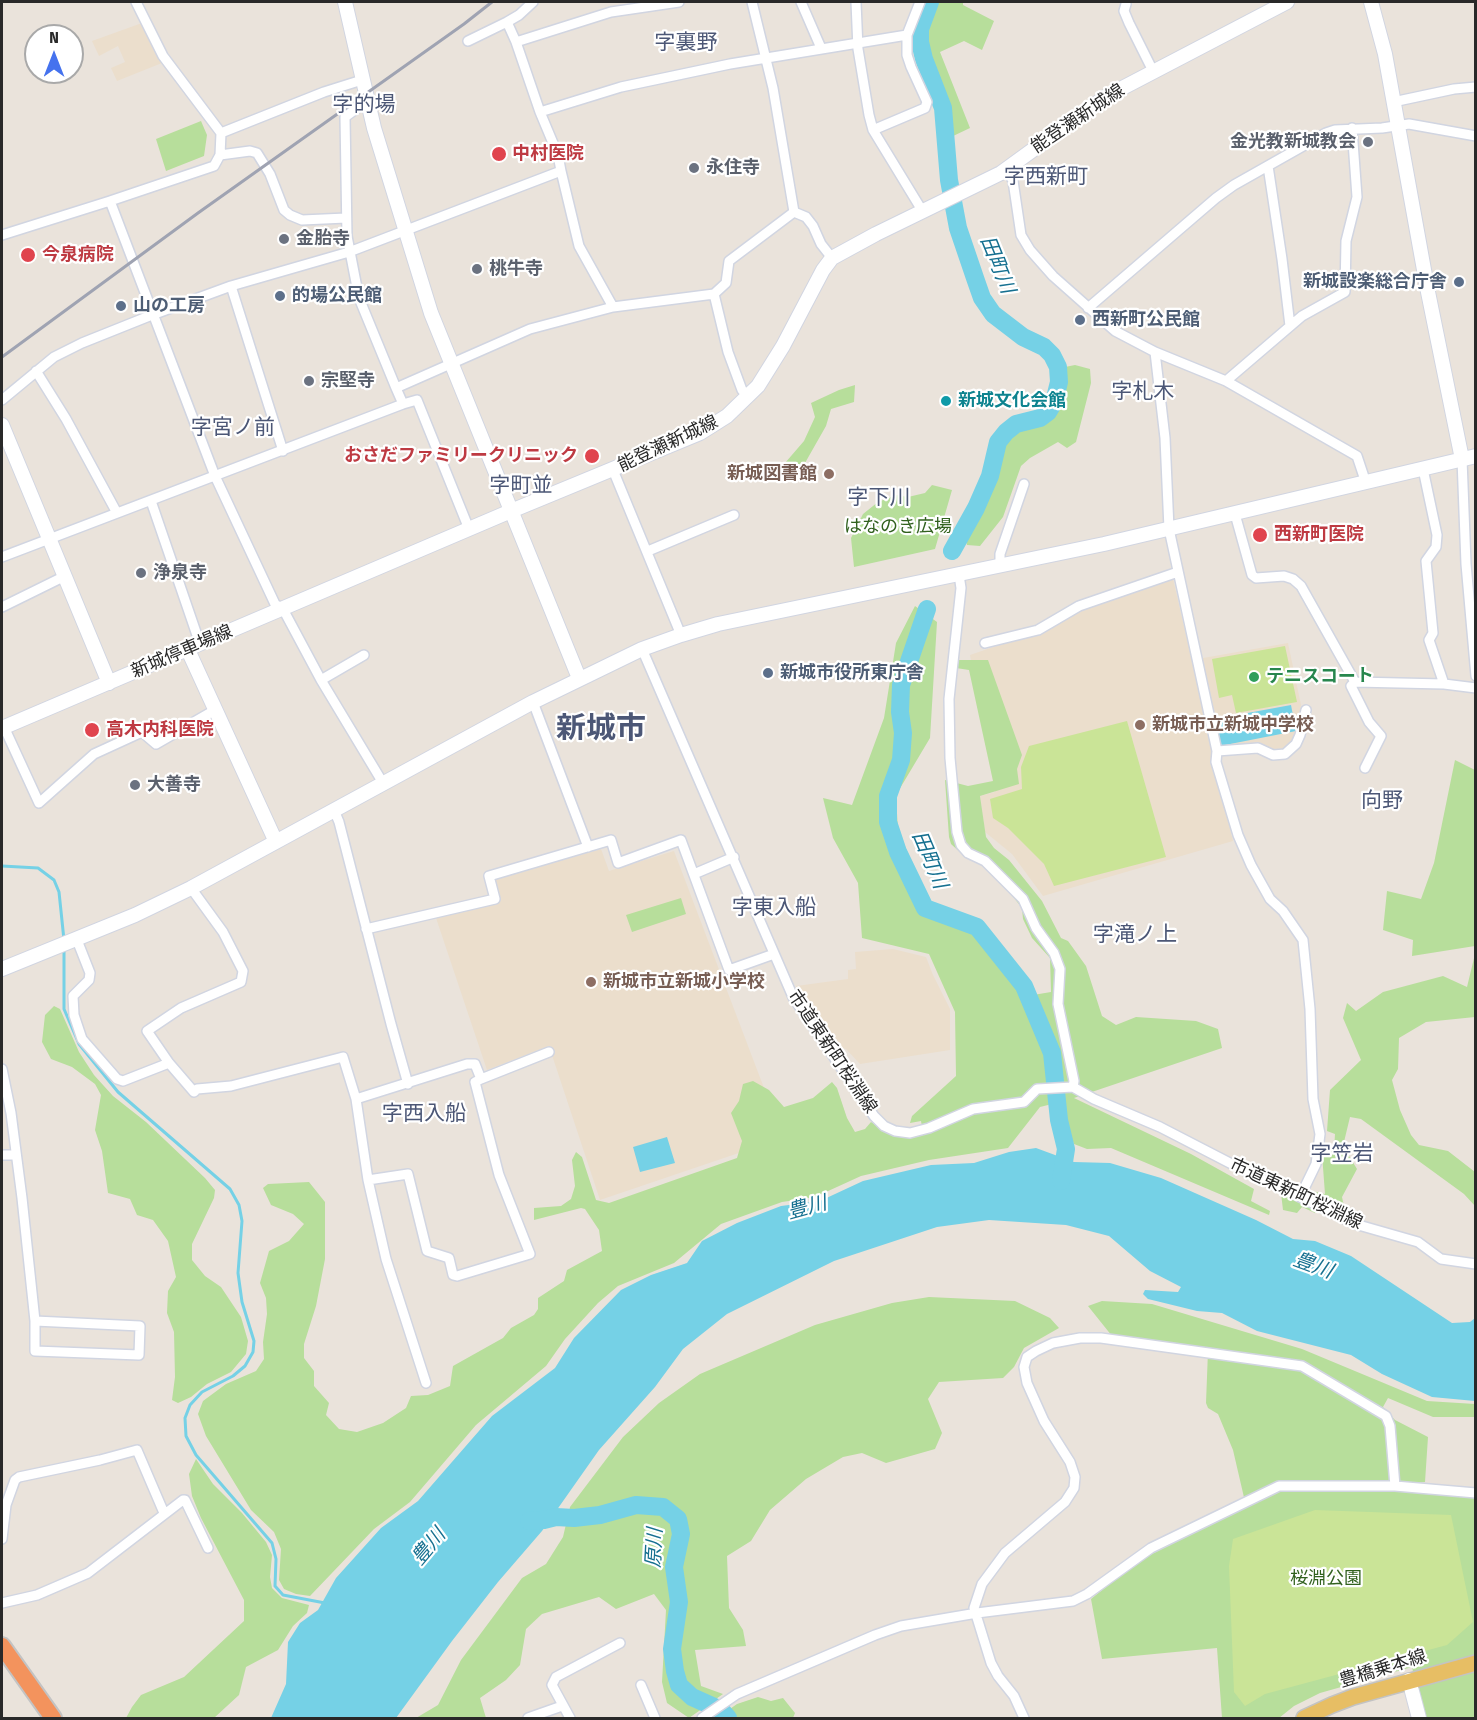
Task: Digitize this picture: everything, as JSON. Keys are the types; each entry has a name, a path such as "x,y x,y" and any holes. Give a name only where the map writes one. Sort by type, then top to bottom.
{"highway":[{"path":"2,1646 53,1719"}],"main road":[{"name":"豊橋乗本線","path":"1304,1719 1332,1705 1409,1680 1476,1663"}],"street":[{"path":"2,233 110,201 214,166 220,155 220,133 163,56 136,2"},
{"path":"345,2 367,101 431,313 579,678"},
{"path":"468,41 519,15 533,2"},
{"path":"516,42 611,12 640,5 679,2"},
{"path":"752,2 775,99 794,212"},
{"path":"801,2 821,48"},
{"path":"856,2 857,42 873,129 923,212"},
{"path":"873,129 925,108 927,102 907,55 907,35 920,2"},
{"path":"1127,2 1124,11 1153,72"},
{"name":"能登瀬新城線","path":"511,511 700,433 727,416 749,396 767,372 823,270 832,258 1007,169 1107,96 1287,2"},
{"path":"1371,2 1385,54 1428,292 1469,458 1464,485 1466,564 1476,676"},
{"path":"507,22 558,155 579,246 613,308"},
{"path":"540,112 621,87 765,58 907,35"},
{"path":"220,133 324,92 362,80"},
{"path":"1393,102 1454,89 1476,87"},
{"path":"367,101 345,117 346,218 349,252 359,298 403,404"},
{"path":"1088,308 1216,198 1234,185 1335,129 1382,128 1409,124 1476,136"},
{"path":"1226,381 1302,316 1345,292 1346,241 1357,198 1352,128"},
{"path":"220,155 250,151 257,153 270,174 284,210 290,215 302,220 346,218"},
{"path":"1268,166 1290,326"},
{"path":"1007,169 1013,181 1021,235 1030,250 1053,276 1088,308 1115,331 1155,352 1226,381 1357,456 1366,483"},
{"path":"2,400 54,357 82,343 231,286 349,252 405,232 561,171"},
{"path":"110,201 215,476 275,604 283,609 321,680 383,783"},
{"path":"794,212 806,217 832,258"},
{"path":"396,388 530,329 613,308 714,294 726,283 729,261 794,212"},
{"path":"231,286 283,451"},
{"path":"714,294 728,352 742,390 749,396"},
{"path":"1155,352 1165,438 1169,529 1217,751 1216,762 1238,835 1251,865 1270,899 1283,912 1303,940 1310,1009 1313,1099 1320,1134 1316,1164 1300,1197"},
{"path":"36,371 66,419 117,513"},
{"path":"2,557 417,400 469,529"},
{"name":"新城停車場線","path":"2,425 109,683 511,511"},
{"path":"2,969 135,915 191,888 579,678 642,649 681,635 718,624 1000,567 1469,458"},
{"path":"1423,469 1437,535 1436,547 1426,561 1433,633 1429,640 1444,684"},
{"path":"613,470 681,635"},
{"path":"1000,567 1000,554 1024,484"},
{"path":"1464,485 1476,488"},
{"path":"152,501 194,647 215,710 276,842"},
{"path":"648,551 734,514"},
{"path":"1235,514 1252,575 1256,578 1284,576 1293,579 1301,586 1355,682"},
{"path":"985,643 1038,630 1078,606 1178,572"},
{"path":"959,575 961,588 949,699 950,758 957,832 961,845 1002,875 1023,899 1036,928 1054,953 1060,969 1058,1004 1074,1081 1073,1087"},
{"path":"2,607 65,576"},
{"name":"市道東新町桜淵線","path":"642,649 793,997 874,1116 884,1126 895,1131 910,1133 929,1128 973,1109 1024,1102 1033,1091 1073,1087 1094,1099 1160,1127 1355,1224 1418,1242 1441,1259 1476,1264"},
{"path":"321,680 364,655"},
{"path":"1365,768 1381,736 1369,722 1351,686 1355,682 1444,684 1476,688"},
{"path":"109,683 3,728 39,803 94,754 142,732 156,744 215,710"},
{"path":"533,702 588,847"},
{"path":"1217,751 1258,748 1274,755 1286,754 1296,744 1306,710"},
{"path":"334,810 408,1083"},
{"path":"366,929 495,899 489,876 611,840 618,863 681,840 729,970 774,954"},
{"path":"694,874 734,857"},
{"path":"191,888 223,932 243,971 241,982 181,1008 147,1031 169,1064 194,1092 197,1089 231,1086 343,1057 356,1099 368,1180 386,1259 426,1383"},
{"path":"68,943 90,973 89,980 73,996 74,1015 82,1039 117,1080 123,1081 169,1064"},
{"path":"368,1180 408,1174 427,1251 449,1258 453,1275 457,1276 530,1254 499,1174 475,1082 549,1052"},
{"path":"356,1099 467,1064 476,1064 481,1078"},
{"path":"2,1069 11,1113 23,1209 35,1321 35,1351 139,1355 140,1326 35,1321"},
{"path":"2,1155 15,1155"},
{"path":"1024,1719 1014,1696 998,1676 992,1663 974,1608 982,1584 1005,1553 1065,1502 1074,1488 1075,1477 1070,1462 1044,1421 1027,1383 1024,1367 1027,1357 1053,1343 1080,1338 1101,1338 1302,1366 1386,1416 1390,1426 1395,1486"},
{"path":"2,1539 6,1505 15,1480 19,1477 137,1450 164,1513"},
{"path":"703,1718 738,1694 901,1626 1073,1601 1087,1594 1151,1548 1279,1486 1395,1486 1476,1493"},
{"path":"2,1603 37,1595 88,1573 183,1500 208,1548"},
{"path":"570,1719 552,1685 556,1677 620,1643"},
{"path":"1409,1680 1419,1719"},
{"path":"641,1685 655,1719"},
{"path":"528,1719 562,1706"}],"shaded area":[{"path":"142,23 162,63 117,81 111,68 125,62 118,46 99,56 92,41"},
{"name":"新城市立新城中学校","path":"1173,579 1192,660 1288,643 1301,705 1293,745 1287,751 1274,752 1262,744 1211,750 1233,841 1043,896 1012,854 985,832 980,796 995,792 970,655 1043,630 1077,611"},
{"name":"新城市立新城小学校","path":"601,849 609,871 674,851 783,1138 600,1200 549,1046 487,1070 436,918 500,901 495,879"},
{"path":"893,949 926,957 950,1009 950,1050 860,1064 846,1049 835,1046 796,986 848,979 848,970 856,969 855,952"}],"green space":[{"path":"935,2 963,2 963,5 994,21 982,50 964,41 940,52 970,128 951,137 946,99 927,57 925,40"},
{"path":"201,121 207,135 204,156 166,171 156,139"},
{"path":"1075,365 1090,369 1091,383 1076,442 1067,448 1058,442 1030,458 1021,466 1003,517 980,546 967,545 964,534 992,470 1000,442 1013,429 1051,413 1065,382 1065,367"},
{"path":"855,385 854,402 831,409 826,426 801,470 786,479 785,463 804,441 815,417 811,403"},
{"name":"はなのき広場","path":"932,485 952,490 935,549 854,567 851,538 863,514 878,502 896,495 908,497 925,493"},
{"path":"915,606 937,622 930,738 896,795 898,831 932,906 973,928 1014,965 1033,995 1051,992 1050,958 1032,938 1023,919 1022,908 990,868 963,855 951,844 949,837 945,780 968,786 993,781 969,670 956,668 958,660 988,660 1022,755 1017,769 1019,784 980,796 986,837 994,848 1009,860 1042,901 1061,938 1068,941 1086,966 1102,1016 1116,1025 1136,1017 1196,1021 1218,1029 1222,1048 1074,1098 1191,1154 1254,1189 1251,1201 1270,1211 1269,1215 1111,1148 1087,1149 1074,1144 1069,1132 1064,1101 1040,1107 1008,1148 929,1160 861,1176 815,1197 782,1202 721,1224 674,1263 618,1286 598,1303 565,1339 546,1366 476,1425 410,1502 374,1529 310,1596 284,1589 279,1580 281,1549 274,1532 251,1510 206,1436 198,1414 203,1401 226,1384 256,1371 264,1359 263,1342 267,1314 266,1298 260,1283 269,1251 289,1241 304,1224 293,1214 271,1205 263,1188 268,1184 309,1182 325,1202 325,1259 316,1306 304,1344 304,1358 314,1371 314,1386 329,1403 326,1415 339,1429 357,1432 383,1423 406,1408 411,1396 428,1395 450,1386 453,1366 503,1338 511,1328 534,1315 538,1309 538,1298 564,1281 567,1270 602,1251 599,1230 585,1209 581,1208 534,1220 534,1208 561,1206 571,1199 575,1186 572,1160 576,1152 582,1157 596,1200 609,1203 737,1158 742,1141 731,1113 739,1101 743,1084 753,1081 769,1090 784,1107 813,1098 832,1082 837,1088 847,1118 855,1132 865,1129 871,1122 893,1136 915,1136 923,1132 921,1121 910,1123 912,1116 956,1076 955,1012 929,954 862,938 858,883 833,838 823,798 852,805 884,718 896,643"},
{"name":"テニスコート","path":"1285,646 1297,702 1236,713 1232,695 1219,698 1212,659"},
{"path":"1127,721 1166,857 1054,886 1044,864 1008,828 993,818 990,799 1022,789 1021,767 1029,746"},
{"path":"1455,760 1475,770 1475,946 1412,956 1413,940 1383,930 1387,891 1421,899 1434,863"},
{"path":"681,898 686,914 632,932 626,915"},
{"path":"1475,954 1475,1017 1426,1022 1399,1038 1398,1069 1392,1080 1400,1110 1411,1135 1419,1145 1448,1151 1475,1172 1475,1206 1464,1194 1361,1119 1350,1117 1343,1146 1357,1169 1342,1197 1345,1211 1327,1206 1315,1213 1302,1207 1297,1213 1283,1210 1281,1193 1299,1188 1325,1194 1322,1154 1334,1150 1335,1134 1327,1131 1330,1090 1361,1060 1343,1018 1347,1003 1356,1011 1383,992 1443,976 1467,987"},
{"path":"54,1006 60,1009 79,1052 94,1075 113,1096 146,1122 215,1190 214,1198 192,1244 192,1260 205,1276 221,1287 241,1317 248,1341 246,1354 231,1372 178,1403 172,1400 175,1377 174,1332 167,1313 168,1291 176,1277 168,1241 153,1220 137,1215 130,1199 108,1193 102,1151 95,1130 101,1095 95,1084 72,1067 51,1059 42,1042 45,1015"},
{"path":"929,1297 1015,1301 1050,1318 1059,1328 1024,1348 1014,1367 1003,1378 939,1382 928,1399 942,1433 935,1449 886,1463 862,1453 843,1457 806,1479 770,1510 751,1541 727,1556 729,1608 743,1630 746,1646 695,1650 701,1686 723,1694 689,1718 667,1703 662,1682 666,1610 654,1594 616,1609 599,1597 542,1614 526,1629 520,1665 506,1680 480,1698 486,1718 416,1718 438,1705 461,1660 522,1578 546,1564 563,1537 570,1507 623,1437 659,1403 700,1374 815,1325 892,1303"},
{"name":"桜淵公園","path":"1102,1301 1152,1304 1302,1349 1427,1401 1475,1404 1475,1417 1433,1417 1388,1398 1383,1407 1395,1420 1428,1437 1425,1482 1399,1484 1389,1426 1391,1490 1475,1497 1475,1718 1423,1718 1412,1667 1320,1693 1294,1706 1279,1718 1222,1718 1217,1648 1102,1659 1091,1599 1138,1561 1246,1506 1233,1450 1218,1414 1208,1408 1206,1403 1208,1351 1112,1336 1088,1306"},
{"path":"196,1459 213,1484 242,1513 266,1542 272,1555 270,1577 272,1588 282,1598 309,1605 307,1613 293,1626 278,1650 246,1667 239,1695 214,1718 126,1718 141,1695 184,1677 244,1621 244,1600 192,1496 189,1474"},
{"path":"1315,1510 1451,1515 1473,1622 1447,1645 1265,1694 1245,1706 1234,1692 1229,1566 1233,1539"},
{"path":"758,1697 771,1701 783,1698 795,1713 793,1718 717,1718 737,1704"}],"water":[{"path":"1291,705 1296,731 1220,746 1215,719"},
{"path":"667,1137 675,1163 640,1172 633,1147"},
{"name":"豊川","path":"1036,1148 1074,1162 1110,1163 1161,1178 1293,1239 1315,1241 1351,1256 1452,1323 1470,1322 1475,1318 1475,1401 1432,1397 1382,1374 1351,1355 1257,1331 1222,1313 1197,1311 1148,1299 1143,1294 1145,1290 1178,1292 1181,1287 1150,1271 1109,1236 1066,1225 989,1220 937,1227 834,1261 727,1314 683,1349 655,1387 599,1450 542,1531 498,1582 396,1718 271,1718 286,1684 288,1642 300,1623 318,1610 336,1578 381,1528 418,1501 492,1416 555,1368 574,1338 621,1290 651,1275 687,1263 702,1241 737,1223 781,1206 820,1201 863,1181 931,1165 974,1163 1009,1152"}],"waterway":[{"name":"田町川","path":"930,2 920,29 920,42 924,59 943,108 949,180 958,228 982,298 993,314 1023,337 1044,347 1052,355 1058,367 1059,382 1054,402 1048,412 1040,418 1016,424 998,442 990,476 976,508 952,551"},
{"name":"田町川","path":"927,609 901,685 900,712 903,733 901,760 888,796 888,822 898,852 925,908 977,927 1024,986 1052,1053 1059,1120 1066,1149 1061,1181"},
{"path":"2,866 38,868 54,880 59,892 64,940"},
{"path":"64,947 64,1009 79,1044 118,1092 230,1189 239,1205 242,1221 238,1273 242,1302 254,1341 253,1352 245,1366 233,1376 202,1392 190,1405 185,1418 186,1436 196,1455 272,1543 276,1559 275,1586 283,1595 325,1603"},
{"name":"原川","path":"529,1521 600,1515 636,1505 663,1507 678,1519 681,1534 674,1567 679,1602 672,1649 675,1671 679,1685 692,1697 721,1710 728,1718"}],"railway":[{"path":"2,357 492,2"}],"place":[{"name":"金光教新城教会","path":"1368,142"},
{"name":"中村医院","path":"499,154"},
{"name":"永住寺","path":"694,168"},
{"name":"金胎寺","path":"284,239"},
{"name":"今泉病院","path":"28,255"},
{"name":"桃牛寺","path":"477,269"},
{"name":"新城設楽総合庁舎","path":"1459,282"},
{"name":"的場公民館","path":"280,296"},
{"name":"山の工房","path":"121,306"},
{"name":"西新町公民館","path":"1080,320"},
{"name":"宗堅寺","path":"309,381"},
{"name":"新城文化会館","path":"946,401"},
{"name":"おさだファミリークリニック","path":"592,456"},
{"name":"新城図書館","path":"829,474"},
{"name":"西新町医院","path":"1260,535"},
{"name":"浄泉寺","path":"141,573"},
{"name":"新城市役所東庁舎","path":"768,673"},
{"name":"テニスコート","path":"1254,677"},
{"name":"新城市立新城中学校","path":"1140,725"},
{"name":"高木内科医院","path":"92,730"},
{"name":"大善寺","path":"135,785"},
{"name":"新城市立新城小学校","path":"591,982"}],"district":[{"name":"字裏野","path":"686,43"},
{"name":"字的場","path":"364,105"},
{"name":"字西新町","path":"1046,177"},
{"name":"字札木","path":"1143,392"},
{"name":"字宮ノ前","path":"233,428"},
{"name":"字町並","path":"521,486"},
{"name":"字下川","path":"879,498"},
{"name":"新城市","path":"601,730"},
{"name":"向野","path":"1382,801"},
{"name":"字東入船","path":"774,908"},
{"name":"字滝ノ上","path":"1135,935"},
{"name":"字西入船","path":"424,1114"},
{"name":"字笠岩","path":"1342,1154"}]}
